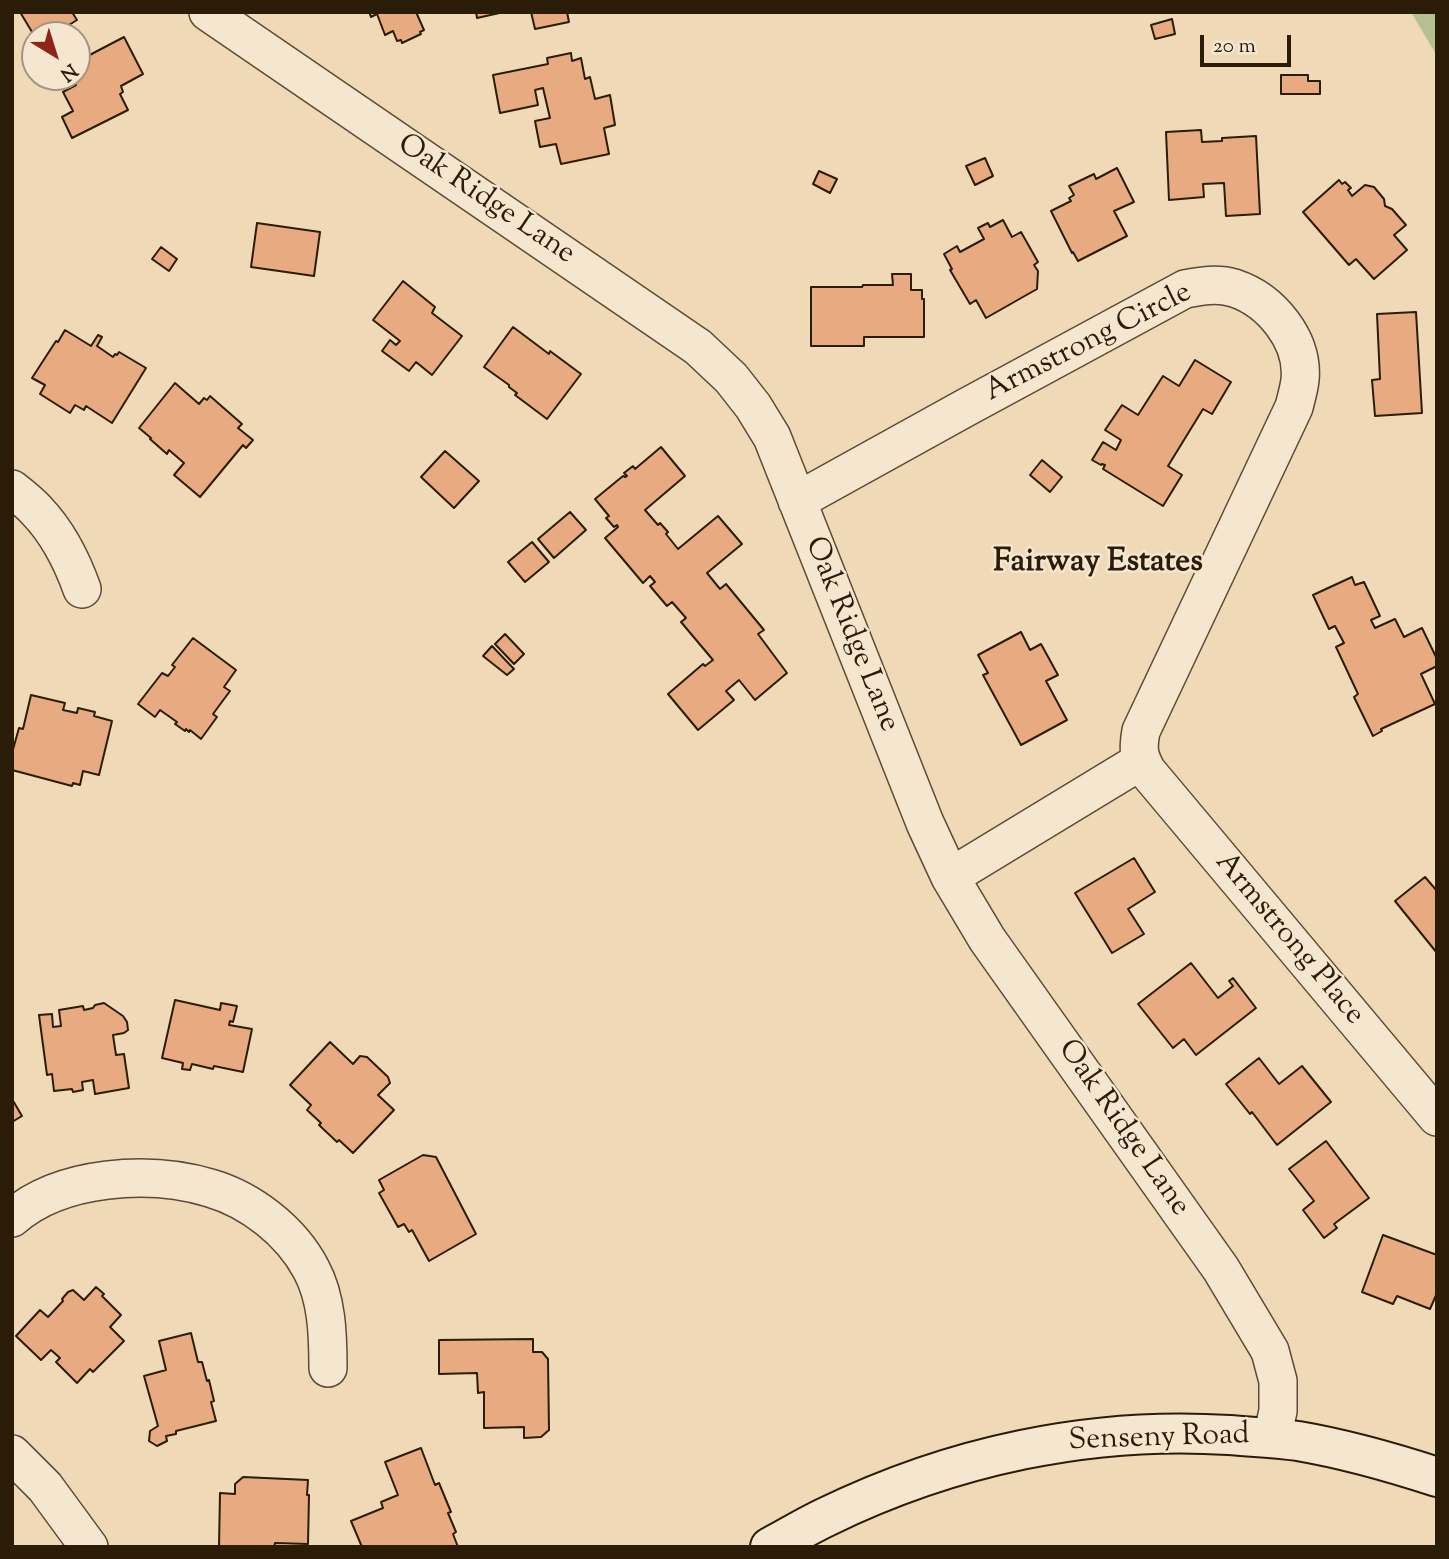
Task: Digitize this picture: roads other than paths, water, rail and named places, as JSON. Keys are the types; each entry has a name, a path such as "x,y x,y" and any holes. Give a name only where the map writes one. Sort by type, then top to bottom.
{"main road":[{"name":"Senseny Road","path":"770,1547 827,1516 901,1485 976,1460 1049,1444 1122,1435 1196,1433 1297,1441 1368,1455 1437,1477"}],"street":[{"name":"Oak Ridge Lane","path":"208,12 698,347 731,378 753,406 772,437 925,824 950,877 987,939 1221,1269 1270,1351 1278,1381 1278,1411 1272,1438"},
{"name":"Armstrong Circle","path":"797,501 1185,289 1208,285 1233,287 1255,298 1270,310 1288,332 1296,350 1300,379 1294,407 1141,731 1138,748 1141,761"},
{"path":"12,489 38,512 60,542 82,589"},
{"path":"950,877 1141,761"},
{"name":"Armstrong Place","path":"1141,761 1437,1117"},
{"path":"12,1218 44,1198 79,1184 127,1178 171,1180 210,1188 243,1201 272,1222 297,1247 312,1270 322,1300 328,1339 328,1368"},
{"path":"12,1454 45,1487 89,1547"}],"district":[{"name":"Fairway Estates","path":"1098,565"}]}
